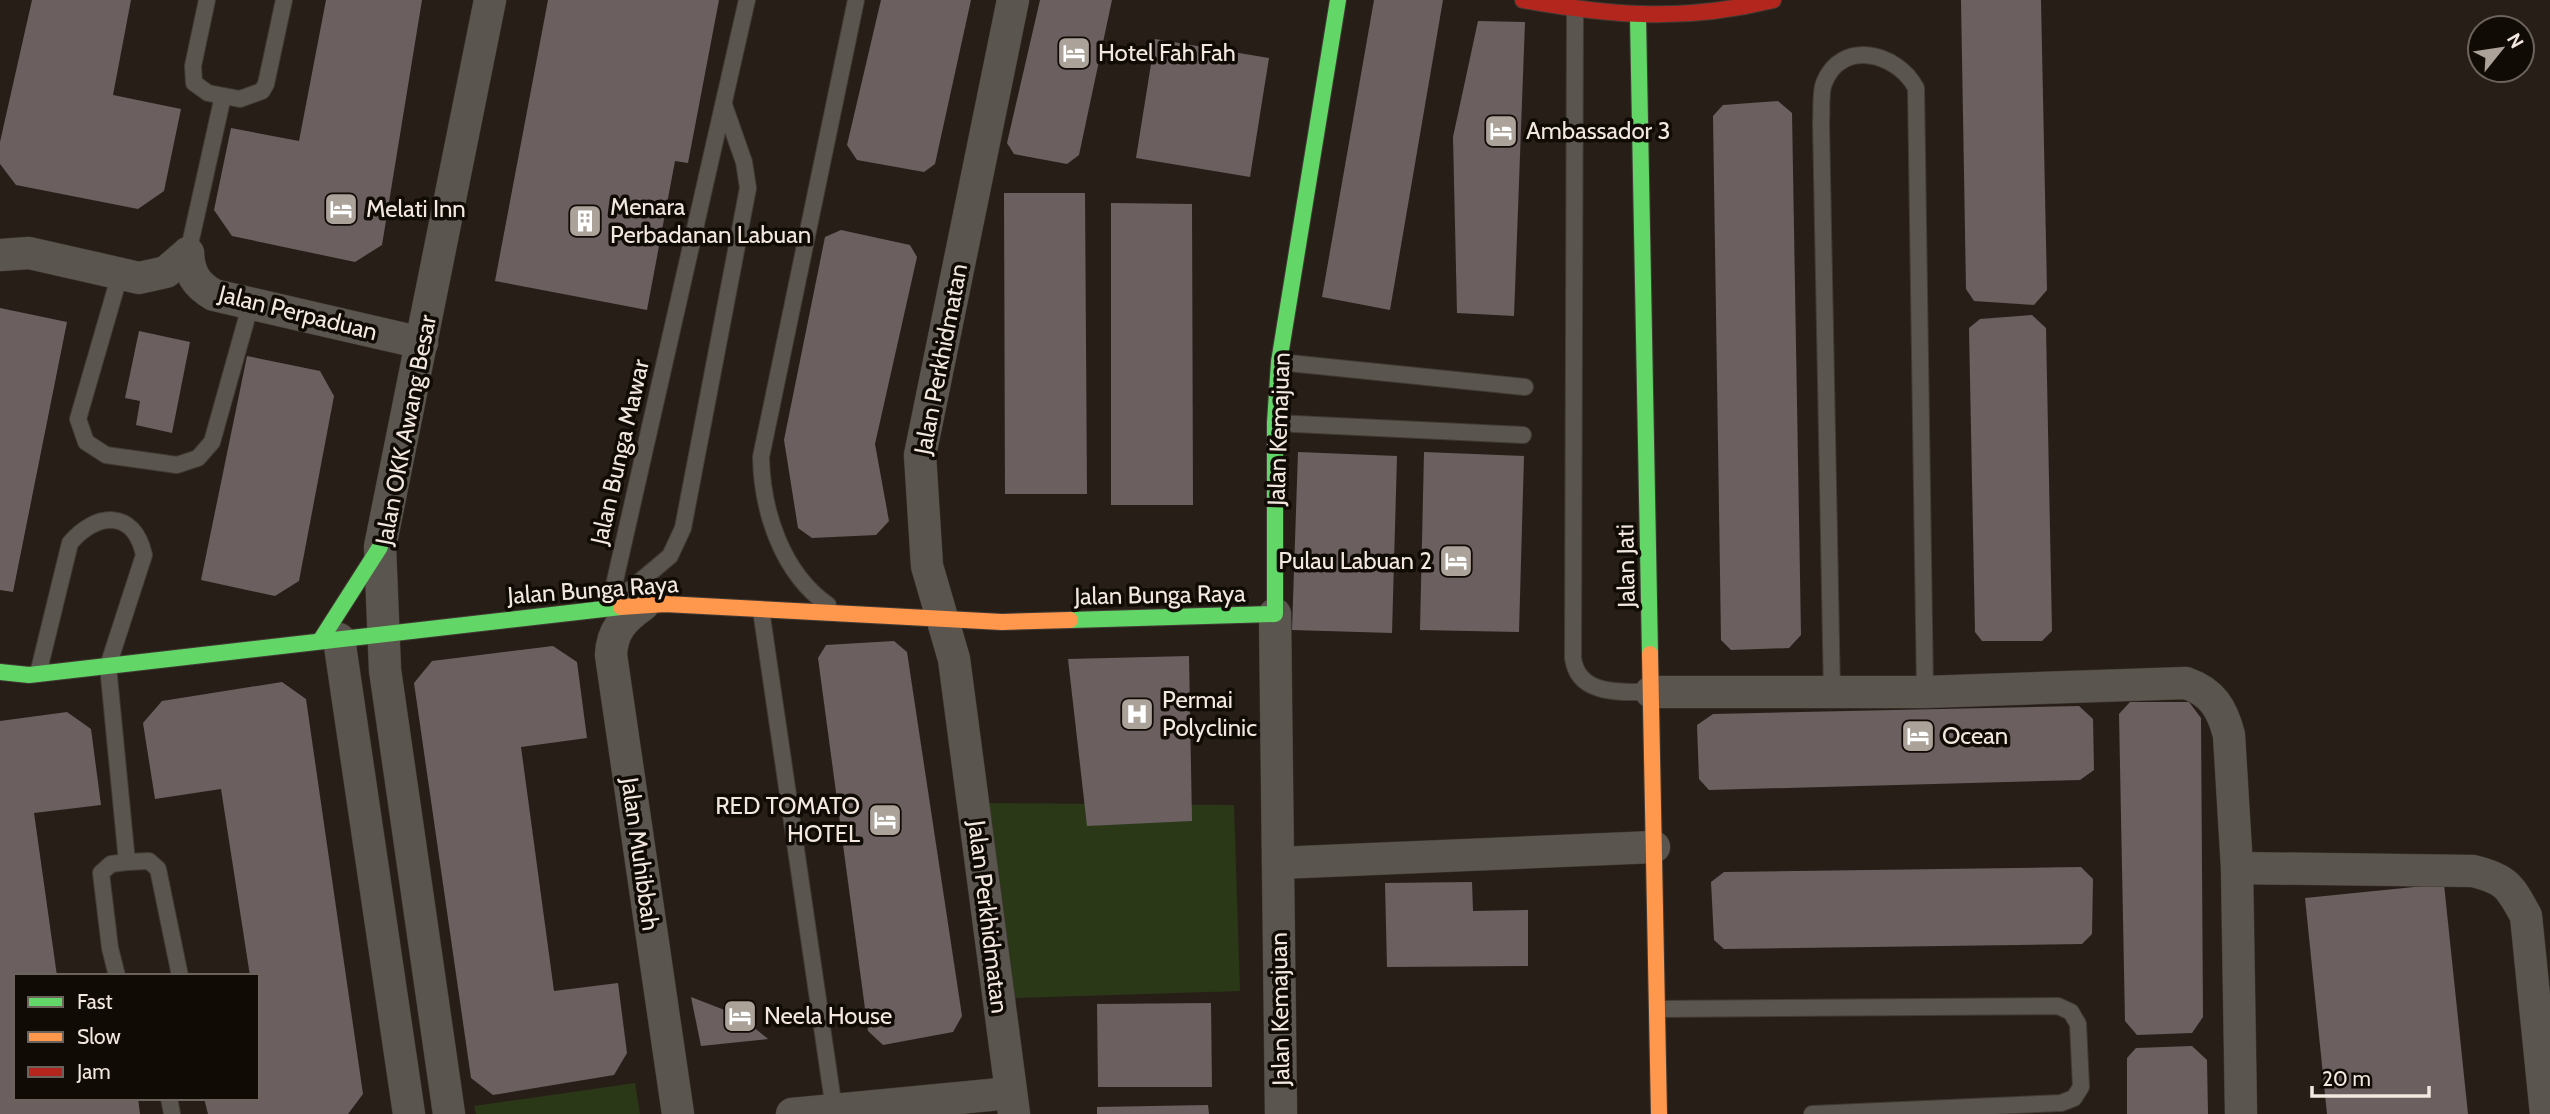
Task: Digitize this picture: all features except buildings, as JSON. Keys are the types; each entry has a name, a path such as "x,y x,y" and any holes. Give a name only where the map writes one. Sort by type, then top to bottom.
{"main road":[{"name":"Jalan Kemajuan","path":"1275,614 1275,423 1279,362 1338,0"},
{"path":"1523,0 1575,9 1667,19 1740,10 1773,0"},
{"name":"Jalan Jati","path":"1638,17 1659,1114"},
{"path":"330,640 380,547"},
{"name":"Jalan Bunga Raya","path":"17,676 643,605 1002,622 1275,614"}],"street":[{"name":"Jalan OKK Awang Besar","path":"449,1114 385,670 380,547 490,0"},
{"name":"Jalan Perkhidmatan","path":"1012,1103 954,659 927,566 920,456 1013,0"},
{"path":"0,255 29,253 139,278 153,276 178,264 188,253"},
{"name":"Jalan Perpaduan","path":"188,253 189,266 202,288 214,295 422,343"},
{"name":"Jalan Muhibbah","path":"643,605 618,625 612,640 611,656 678,1114"},
{"name":"Jalan Kemajuan","path":"1275,614 1281,1114"},
{"path":"330,640 409,1114"},
{"path":"1651,692 1925,692 2186,682 2202,688 2224,715 2229,735 2237,868 2241,1114"},
{"path":"1278,863 1654,847"},
{"path":"2237,868 2473,871 2497,877 2511,888 2526,916 2546,1100"},
{"path":"832,1112 1012,1103"}],"lane":[{"path":"207,0 192,74 194,83 201,89 223,96 248,99 262,91 284,0"},
{"name":"Jalan Bunga Mawar","path":"609,607 747,0"},
{"path":"842,614 820,599 788,561 775,535 761,474 761,457 856,0"},
{"path":"1575,9 1574,669 1587,684 1619,692 1651,692"},
{"path":"1832,693 1821,121 1823,83 1842,62 1865,55 1893,61 1908,73 1916,88 1925,692"},
{"path":"188,253 223,96"},
{"path":"609,607 670,556 683,528 748,188 744,162 724,105"},
{"path":"120,274 78,419 86,442 106,455 177,465 198,458 212,442 251,303"},
{"path":"1279,362 1525,387"},
{"path":"1275,423 1524,435"},
{"path":"17,676 70,543 84,527 104,520 128,524 140,537 144,555 108,666 127,862"},
{"path":"761,610 832,1112"},
{"path":"116,974 110,948 101,873 111,863 149,861 158,869 180,974"},
{"path":"1657,1009 2058,1006 2071,1012 2078,1024 2081,1087 2074,1098 2061,1103 1812,1114"}],"green space":[{"path":"986,803 1234,805 1240,991 1014,998"},
{"path":"635,1083 640,1114 476,1114 474,1106"}],"traffic: fast":[{"path":"1070,620 1275,614 1275,423 1279,362 1338,0"},
{"path":"1638,17 1650,654"},
{"path":"320,641 380,547"},
{"path":"0,672 29,675 621,607"}],"traffic: slow":[{"path":"621,607 665,604 1002,622 1070,620"},
{"path":"1650,654 1659,1114"}],"traffic: jam":[{"path":"1523,0 1587,10 1648,14 1709,12 1773,0"}],"place":[{"name":"Hotel Fah Fah","path":"1074,53"},
{"name":"Ambassador 3","path":"1501,131"},
{"name":"Melati Inn","path":"341,209"},
{"name":"Menara Perbadanan Labuan","path":"585,221"},
{"name":"Pulau Labuan 2","path":"1456,561"},
{"name":"Permai Polyclinic","path":"1137,714"},
{"name":"Ocean","path":"1918,736"},
{"name":"RED TOMATO HOTEL","path":"885,820"},
{"name":"Neela House","path":"740,1016"}]}
